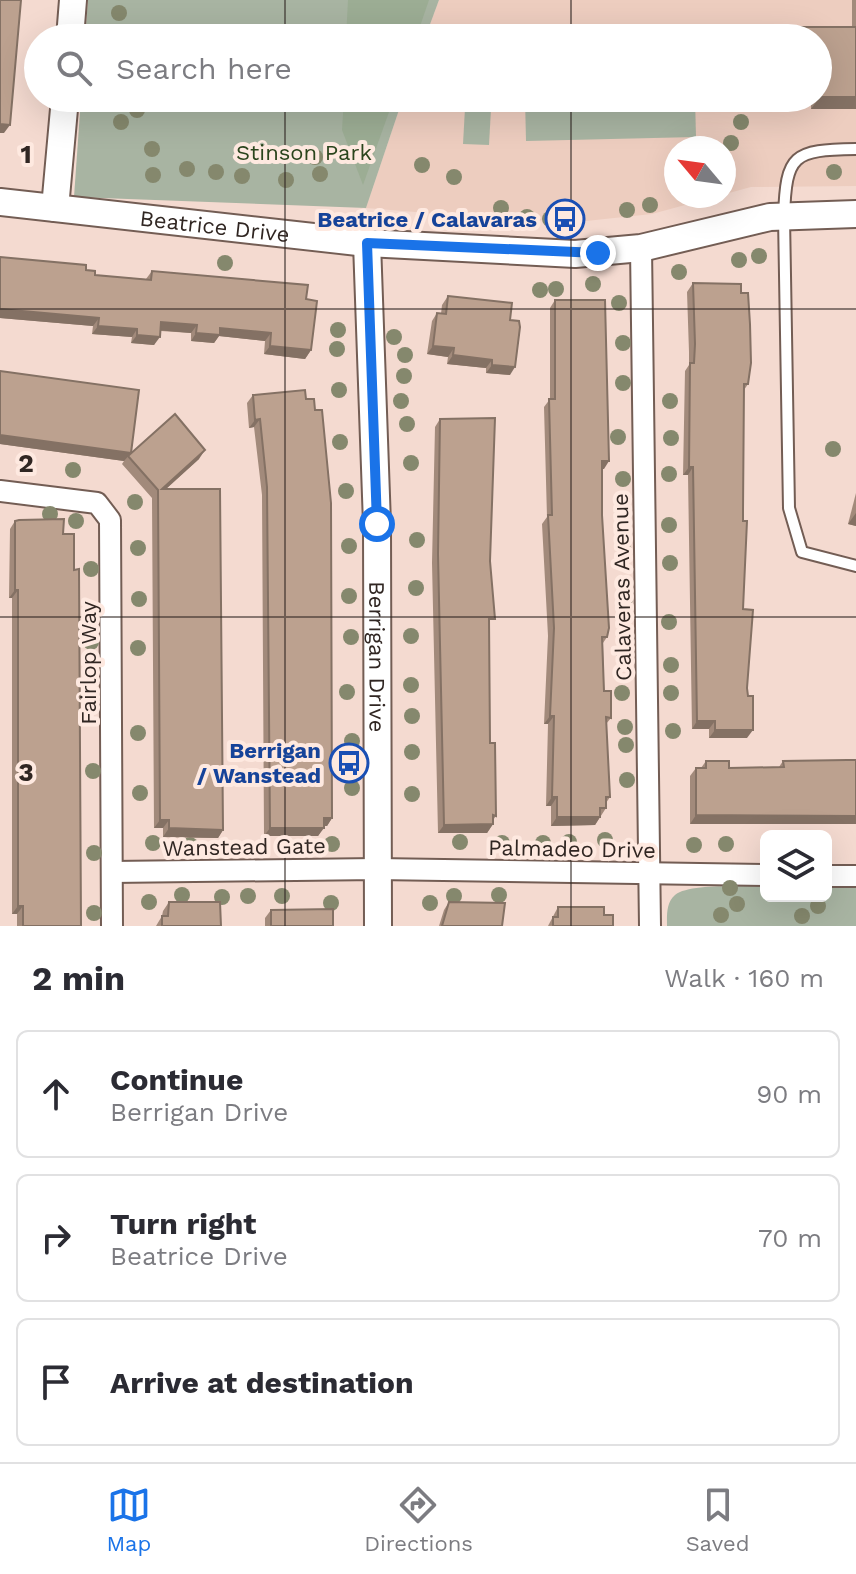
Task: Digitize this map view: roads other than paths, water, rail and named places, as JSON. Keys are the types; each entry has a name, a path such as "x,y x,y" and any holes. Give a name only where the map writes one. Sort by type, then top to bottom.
{"street":[{"path":"71,24 73,0"},
{"path":"55,208 64,112"},
{"name":"Beatrice Drive","path":"0,202 367,243 575,254 641,248 731,225 784,217 856,214"},
{"name":"Berrigan Drive","path":"367,243 377,524 378,926"},
{"name":"Calaveras Avenue","path":"641,248 650,926"},
{"name":"Fairlop Way","path":"0,491 97,503 110,520 112,926"},
{"name":"Wanstead Gate","path":"112,872 377,869"},
{"name":"Palmadeo Drive","path":"377,869 760,875"},
{"path":"832,876 856,876"}],"lane":[{"path":"856,149 818,149 793,163 785,174 784,217 789,508 802,552 856,566"}],"place":[{"name":"Beatrice / Calavaras","path":"565,219"},
{"name":"Berrigan / Wanstead","path":"349,763"}],"park label":[{"name":"Stinson Park","path":"304,152"}]}
